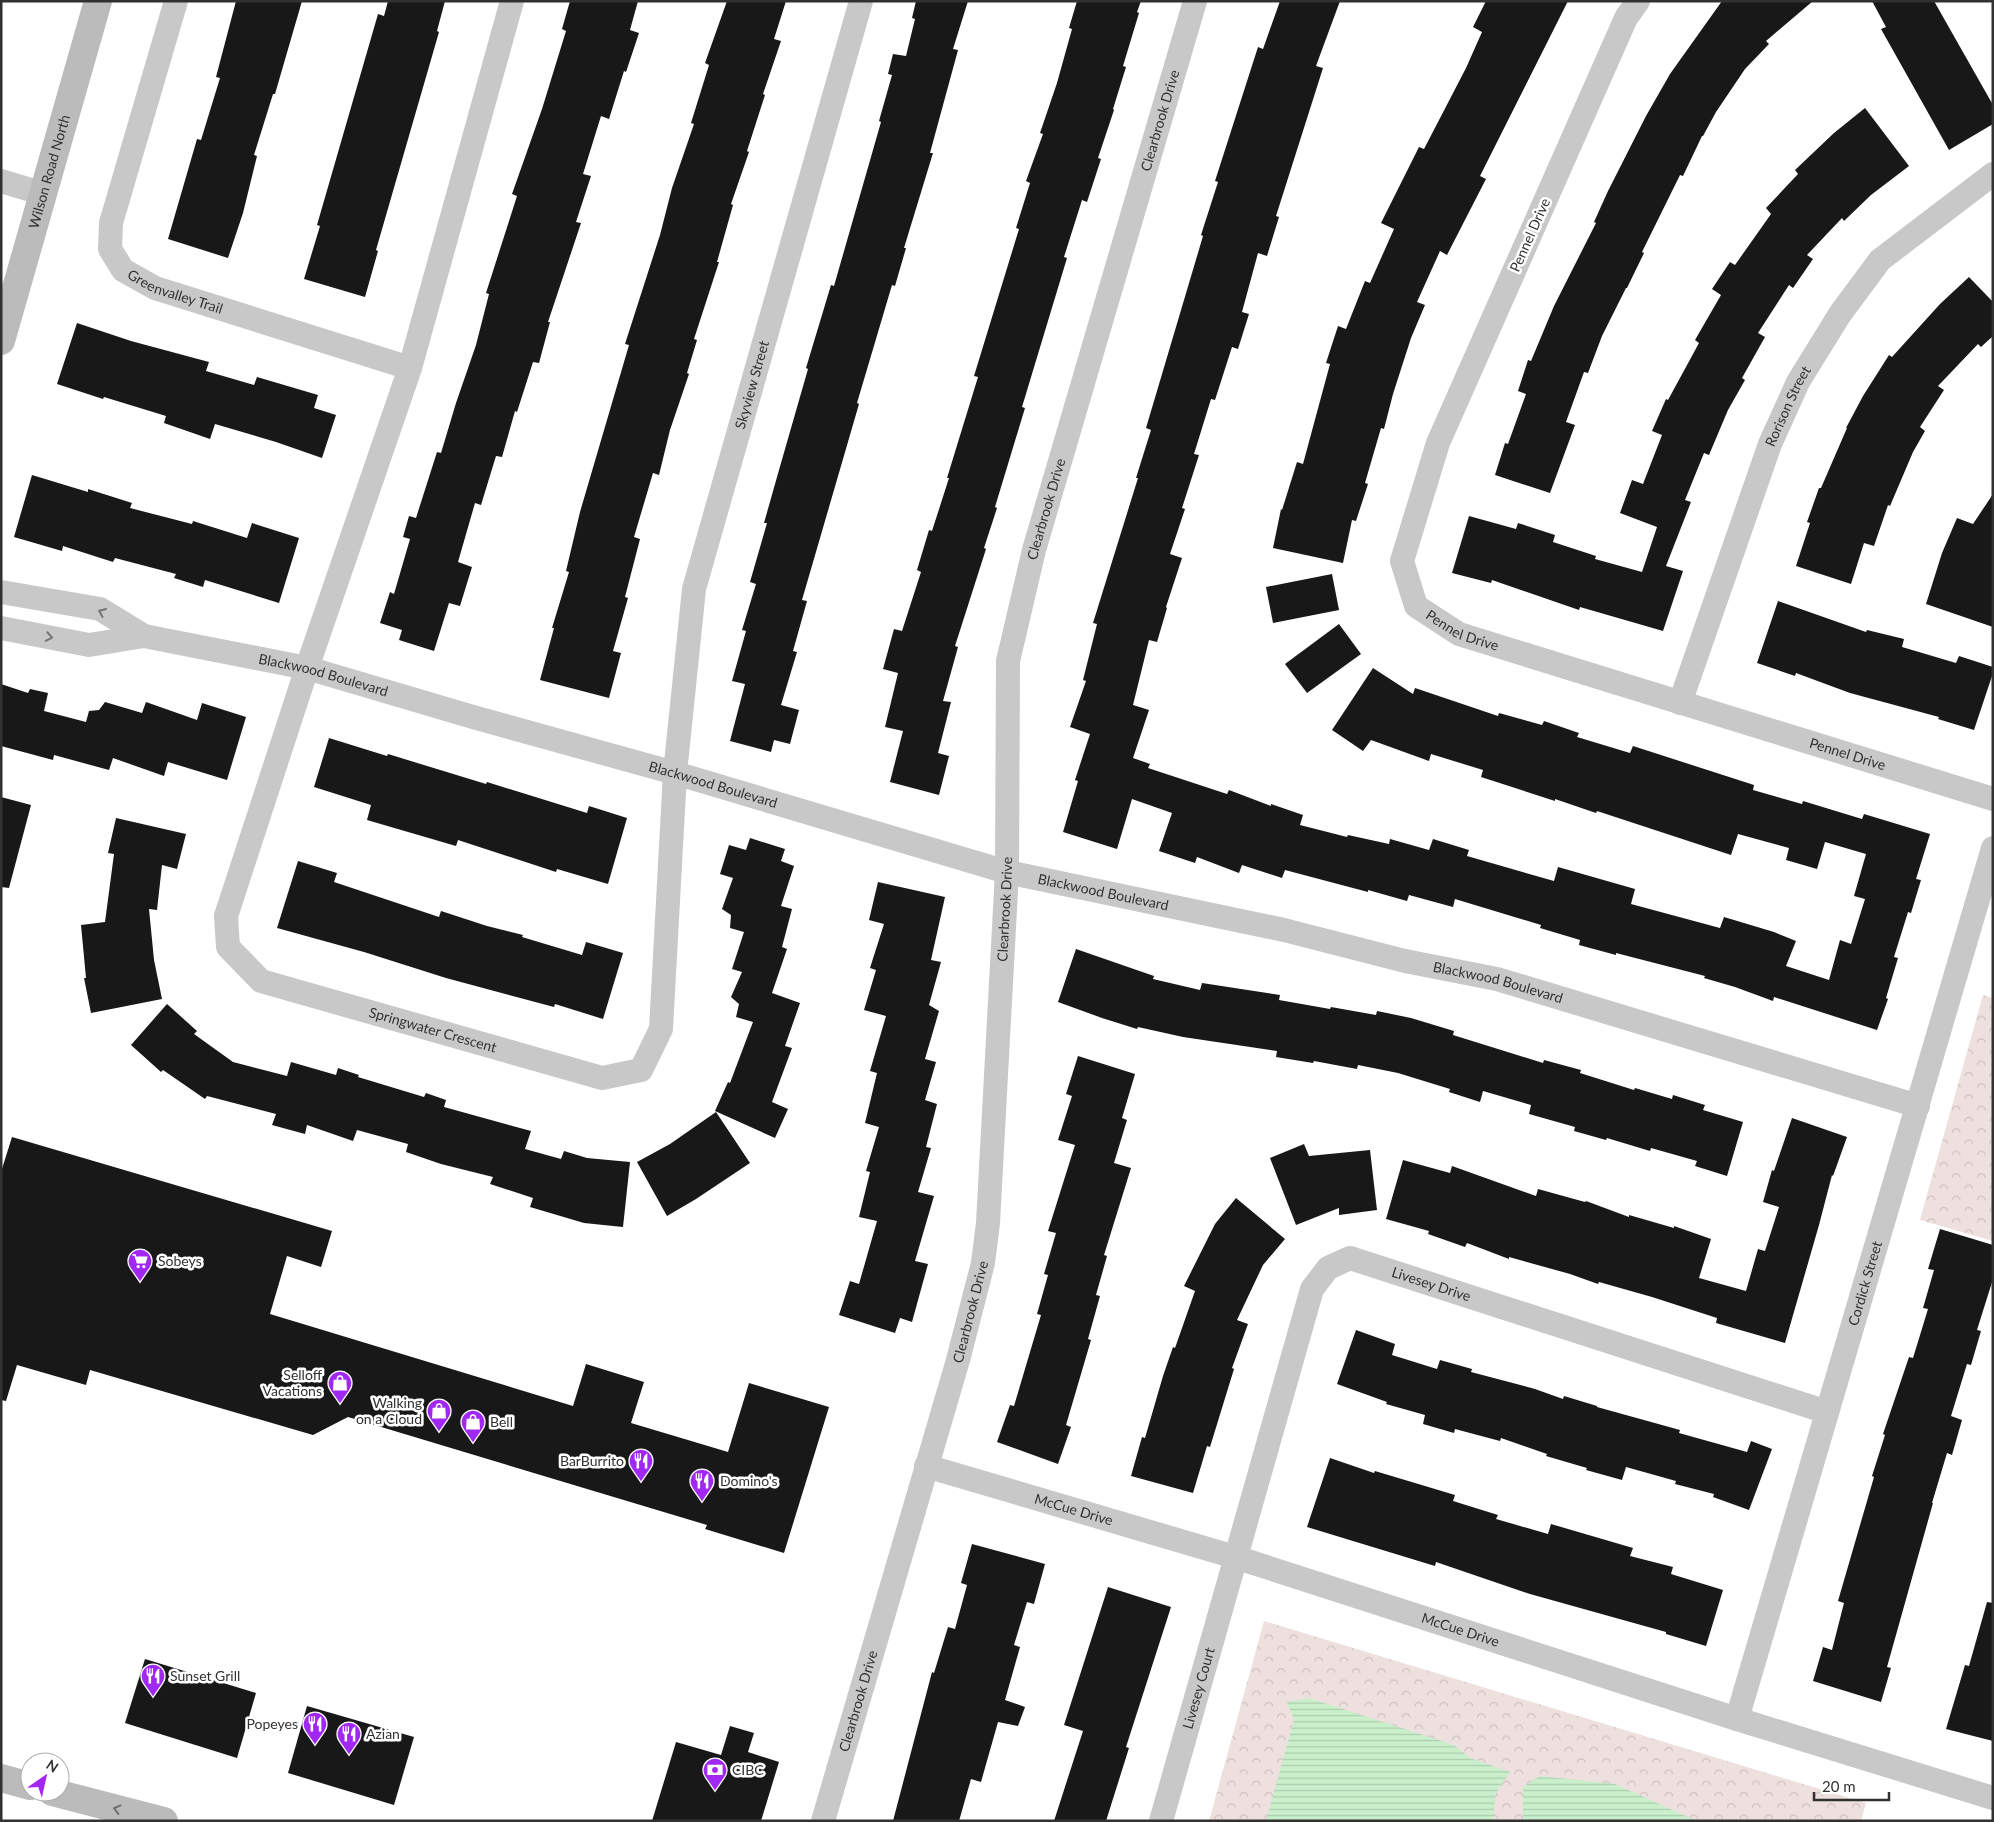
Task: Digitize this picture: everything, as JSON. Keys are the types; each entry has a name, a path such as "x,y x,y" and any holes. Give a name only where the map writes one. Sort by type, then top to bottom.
{"street":[{"name":"Wilson Road North","path":"1,342 98,1"},
{"name":"Greenvalley Trail","path":"176,1 111,223 110,249 123,270 155,288 410,368"},
{"path":"307,668 410,368 512,1"},
{"name":"Skyview Street","path":"675,773 694,590 861,1"},
{"name":"Clearbrook Drive","path":"823,1821 958,1360 983,1263 988,1223 1007,872 1008,661 1034,550 1195,1"},
{"name":"Pennel Drive","path":"1638,1 1626,18 1438,443 1402,561 1416,606 1459,634 1993,799"},
{"name":"Rorison Street","path":"1680,702 1770,444 1798,382 1840,314 1880,260 1993,174"},
{"path":"1,181 44,194"},
{"name":"Blackwood Boulevard","path":"1,592 100,609 144,636"},
{"name":"Blackwood Boulevard","path":"1,628 89,644 144,636 307,668 473,717 675,773 1007,872 1275,928 1405,961 1497,979 1918,1106"},
{"name":"Springwater Crescent","path":"307,668 226,916 228,947 261,981 271,984 602,1078 641,1070 661,1028 675,773"},
{"name":"Cordick Street","path":"1737,1719 1993,848"},
{"name":"Livesey Drive","path":"1235,1557 1312,1289 1328,1268 1350,1258 1827,1412"},
{"name":"McCue Drive","path":"926,1466 1235,1557 1737,1719 1993,1798"},
{"name":"Livesey Court","path":"1161,1821 1235,1557"},
{"path":"1,1778 20,1783"},
{"path":"70,1797 164,1821"}],"green space":[{"path":"1983,995 1993,998 1993,1241 1920,1220"},
{"path":"1264,1621 1866,1803 1861,1821 1209,1821"}],"shaded area":[{"path":"1309,1698 1454,1745 1470,1758 1510,1772 1496,1793 1493,1818 1498,1821 1266,1821 1294,1720 1287,1702"},
{"path":"1540,1776 1615,1784 1697,1821 1523,1821 1523,1787"}],"building":[{"path":"236,1 302,1 275,94 273,94 254,155 257,156 243,213 228,258 168,239 197,139 201,140 220,78 216,77"},
{"path":"388,1 445,1 437,31 439,32 376,250 378,251 365,297 304,279 320,226 317,225 378,14 384,16"},
{"path":"570,1 638,1 630,30 639,33 626,72 624,71 609,119 601,116 583,174 591,176 576,222 581,223 548,322 550,322 539,363 533,362 517,412 515,411 502,457 496,456 481,505 475,503 458,562 472,567 460,606 449,603 434,651 399,640 402,630 380,623 390,592 394,594 410,539 403,537 409,516 416,518 437,452 441,453 476,345 489,294 486,293 517,196 512,194 542,109 566,31 562,29"},
{"path":"727,1 786,1 774,39 781,41 763,94 765,95 747,151 749,152 731,204 733,205 717,262 719,262 694,339 697,340 687,373 689,374 670,430 659,475 653,473 634,537 640,539 625,597 628,598 613,651 621,653 609,698 540,680 554,628 552,628 569,572 566,571 580,512 629,345 625,344 660,235 672,188 694,124 691,123 709,65 705,63"},
{"path":"916,1 968,1 953,49 958,50 930,153 933,153 904,248 906,248 895,286 892,285 857,403 859,404 802,600 807,601 793,651 797,652 781,705 799,710 790,744 774,740 771,752 730,741 745,684 732,681 746,631 742,630 756,584 750,582 767,523 764,523 808,369 806,368 831,285 834,286 881,122 879,121 892,75 888,74 893,54 906,56 915,19 912,18"},
{"path":"1077,1 1141,1 1123,66 1126,67 1098,158 1101,159 1087,202 1082,200 1064,257 1067,258 1022,407 1025,408 995,507 997,508 984,548 986,549 955,646 958,647 943,701 951,702 938,753 949,756 939,795 890,782 903,731 885,727 898,673 883,669 894,629 902,631 921,572 917,570 929,530 932,531 949,478 947,478 978,377 974,376 1019,229 1016,228 1030,183 1026,181 1043,134 1040,133 1057,83 1072,29 1069,28"},
{"path":"1280,1 1340,1 1316,66 1323,68 1276,216 1279,217 1267,256 1258,253 1242,312 1249,314 1238,349 1232,347 1215,400 1211,399 1194,454 1199,455 1182,508 1185,509 1170,554 1182,558 1157,642 1149,640 1133,705 1149,710 1133,758 1150,764 1148,768 1227,794 1229,790 1271,806 1271,804 1303,815 1300,825 1347,837 1348,835 1389,844 1390,839 1429,850 1433,839 1469,850 1467,856 1554,881 1558,867 1635,889 1631,904 1720,928 1724,917 1774,932 1796,941 1786,966 1829,980 1840,940 1851,944 1865,899 1854,896 1866,854 1825,842 1817,869 1786,860 1789,848 1738,834 1731,855 1597,811 1596,813 1555,799 1555,801 1481,777 1483,770 1431,754 1429,761 1371,740 1363,751 1332,730 1373,668 1413,694 1415,688 1498,716 1499,713 1542,725 1544,721 1579,733 1577,737 1630,753 1633,746 1754,785 1753,790 1802,804 1803,801 1862,819 1864,814 1930,834 1916,879 1921,880 1911,913 1908,912 1894,957 1898,958 1886,998 1888,999 1877,1030 1774,997 1773,1001 1704,978 1705,976 1579,945 1580,940 1540,928 1541,925 1455,899 1453,907 1409,895 1407,901 1285,870 1282,878 1242,865 1239,873 1197,857 1195,863 1159,851 1172,813 1132,799 1117,849 1063,832 1078,781 1075,780 1090,734 1070,727 1086,681 1083,680 1097,624 1093,623 1138,478 1136,478 1151,430 1146,428 1203,236 1201,235 1218,182 1215,181 1258,47 1263,49"},
{"path":"1486,1 1568,1 1480,176 1486,179 1447,255 1440,251 1417,302 1425,305 1411,338 1384,429 1381,428 1365,483 1368,484 1356,521 1352,520 1343,563 1273,548 1281,509 1297,462 1303,464 1330,364 1326,363 1338,326 1346,329 1365,281 1370,283 1394,229 1381,223 1419,147 1424,149 1466,68 1482,32 1473,27"},
{"path":"1722,1 1813,1 1766,41 1769,44 1745,69 1702,136 1683,176 1680,175 1642,252 1644,253 1602,336 1588,373 1584,372 1566,422 1575,425 1550,493 1495,475 1505,443 1508,444 1526,394 1518,391 1528,360 1531,361 1554,306 1596,223 1594,222 1608,191 1646,116 1670,74"},
{"path":"1872,1 1934,1 1993,105 1993,124 1949,150 1881,29 1886,27"},
{"path":"1865,108 1909,166 1871,195 1844,221 1842,218 1807,255 1813,259 1793,288 1789,285 1758,333 1765,337 1742,378 1745,380 1728,410 1709,455 1704,453 1685,500 1691,502 1666,566 1683,571 1663,631 1580,607 1579,610 1492,580 1491,583 1452,573 1469,516 1516,529 1518,523 1555,535 1553,542 1596,556 1595,559 1642,572 1657,527 1620,513 1632,480 1643,484 1662,435 1652,431 1666,399 1668,400 1699,343 1695,340 1721,295 1712,289 1730,262 1735,265 1771,214 1766,208 1798,174 1795,170 1834,133"},
{"path":"1969,277 1993,302 1993,336 1981,347 1978,344 1938,386 1944,390 1920,427 1925,431 1913,452 1890,506 1888,505 1874,546 1864,543 1851,584 1796,566 1810,523 1807,522 1819,488 1821,488 1846,428 1863,396 1889,355 1892,357 1940,304"},
{"path":"77,323 131,341 209,362 206,371 254,385 257,377 318,395 314,408 336,415 322,458 215,424 210,439 164,423 166,416 57,384"},
{"path":"32,475 88,492 88,489 132,503 130,508 192,524 193,521 247,538 252,523 299,538 279,603 205,580 203,587 174,578 176,574 115,558 113,562 63,546 62,551 14,537"},
{"path":"1993,494 1993,627 1926,604 1942,553 1957,518 1973,524"},
{"path":"1332,574 1339,610 1273,623 1266,587"},
{"path":"1778,601 1866,632 1867,630 1904,639 1902,647 1956,663 1959,656 1993,667 1993,673 1974,730 1938,719 1939,717 1850,693 1796,673 1795,676 1757,663"},
{"path":"1339,624 1361,654 1307,693 1285,664"},
{"path":"1,684 28,693 30,689 48,693 44,711 86,722 89,711 99,710 105,702 142,713 146,702 197,720 202,703 246,717 227,780 168,762 164,776 113,758 109,770 54,755 53,760 1,746"},
{"path":"329,738 486,784 487,782 587,813 589,806 627,818 608,884 557,869 556,872 458,840 456,846 367,820 371,805 314,787"},
{"path":"1,797 31,805 9,888 1,887"},
{"path":"116,818 186,834 177,869 162,865 157,910 149,909 154,960 162,999 91,1013 84,978 86,978 81,925 105,922 114,854 108,853"},
{"path":"750,838 785,849 781,861 794,866 781,906 792,909 782,947 787,949 772,993 800,1003 785,1046 792,1048 772,1102 788,1109 775,1138 715,1111 728,1082 730,1083 753,1022 736,1017 739,1004 731,997 742,972 732,969 744,932 730,928 731,915 722,909 733,878 720,874 729,845 746,850"},
{"path":"298,861 337,873 334,882 439,917 441,911 523,935 522,937 582,955 586,942 623,953 603,1019 555,1004 554,1007 446,978 364,952 277,928"},
{"path":"878,882 945,897 931,960 941,962 929,1005 939,1011 925,1059 936,1062 925,1100 937,1104 926,1147 931,1148 918,1192 934,1196 915,1261 928,1264 912,1322 900,1318 895,1333 839,1315 850,1281 859,1284 877,1221 859,1217 870,1172 866,1171 879,1127 865,1123 877,1073 870,1071 886,1016 864,1010 876,970 870,968 884,924 869,920"},
{"path":"1076,949 1154,976 1153,979 1200,990 1202,983 1280,995 1279,1000 1330,1009 1331,1007 1376,1015 1377,1011 1411,1018 1454,1031 1453,1035 1543,1063 1544,1060 1581,1070 1580,1073 1634,1090 1635,1088 1672,1099 1673,1095 1705,1105 1703,1110 1743,1122 1727,1176 1695,1166 1697,1161 1651,1148 1650,1151 1607,1138 1606,1140 1574,1131 1575,1127 1529,1114 1531,1105 1483,1091 1480,1102 1449,1092 1450,1089 1398,1073 1358,1065 1357,1069 1314,1061 1313,1063 1276,1057 1277,1051 1183,1037 1138,1027 1137,1029 1102,1018 1058,1002"},
{"path":"167,1004 197,1031 194,1034 233,1062 287,1076 291,1062 336,1075 338,1068 359,1075 358,1077 424,1097 426,1093 446,1100 444,1107 531,1131 525,1149 561,1159 564,1151 587,1158 630,1162 623,1227 584,1223 530,1207 533,1198 490,1184 493,1177 441,1164 406,1152 408,1144 357,1130 353,1141 307,1125 305,1134 272,1125 276,1114 207,1096 205,1099 163,1070 161,1072 131,1045"},
{"path":"1078,1056 1135,1074 1122,1118 1127,1120 1114,1163 1131,1168 1104,1255 1107,1256 1096,1295 1100,1296 1088,1339 1091,1340 1066,1425 1071,1427 1058,1464 997,1442 1010,1405 1014,1406 1041,1315 1037,1314 1048,1275 1044,1274 1056,1233 1048,1231 1075,1145 1058,1140 1072,1096 1066,1094"},
{"path":"716,1112 750,1163 667,1216 637,1162 670,1144"},
{"path":"1792,1118 1847,1137 1832,1175 1785,1343 1716,1323 1717,1318 1652,1297 1599,1282 1598,1284 1509,1257 1509,1259 1467,1243 1465,1247 1428,1234 1429,1231 1386,1219 1403,1160 1450,1173 1452,1166 1536,1196 1538,1189 1586,1201 1629,1217 1629,1215 1674,1228 1674,1226 1711,1239 1699,1278 1746,1291 1758,1249 1765,1251 1779,1207 1763,1202 1772,1170 1774,1171"},
{"path":"12,1137 332,1231 321,1267 287,1256 270,1314 573,1406 586,1364 644,1382 631,1423 728,1452 749,1383 829,1407 784,1553 705,1529 707,1525 348,1417 313,1435 90,1370 86,1385 17,1365 6,1401 1,1400 1,1172"},
{"path":"1304,1144 1309,1156 1370,1150 1377,1210 1339,1215 1339,1208 1296,1225 1270,1158"},
{"path":"1236,1198 1285,1239 1263,1265 1237,1320 1248,1324 1232,1368 1234,1369 1210,1447 1207,1446 1193,1493 1131,1476 1142,1437 1145,1438 1173,1347 1175,1348 1195,1291 1184,1286 1215,1224"},
{"path":"1940,1229 1993,1245 1993,1279 1977,1330 1981,1331 1971,1365 1967,1364 1951,1416 1962,1420 1952,1455 1947,1453 1932,1503 1887,1667 1891,1668 1881,1702 1813,1681 1823,1647 1832,1650 1844,1603 1838,1601 1874,1477 1872,1476 1885,1435 1883,1434 1909,1357 1913,1358 1928,1309 1923,1308 1934,1270 1928,1269"},
{"path":"1356,1330 1395,1344 1392,1355 1437,1369 1440,1360 1472,1369 1471,1372 1535,1389 1563,1399 1564,1396 1680,1430 1679,1433 1747,1452 1751,1441 1772,1449 1749,1510 1713,1497 1714,1494 1675,1484 1676,1481 1626,1467 1622,1480 1586,1470 1587,1468 1546,1456 1547,1454 1501,1438 1500,1441 1455,1429 1454,1433 1423,1424 1425,1415 1386,1404 1387,1402 1337,1384"},
{"path":"1330,1458 1374,1473 1375,1471 1455,1495 1453,1501 1498,1515 1496,1519 1548,1534 1551,1524 1633,1548 1630,1556 1673,1567 1671,1574 1723,1590 1706,1646 1666,1634 1666,1632 1530,1594 1436,1562 1435,1566 1307,1527"},
{"path":"972,1544 1045,1564 1034,1604 1027,1602 1014,1645 1020,1647 1005,1700 1025,1707 1018,1726 998,1722 981,1782 971,1779 959,1821 893,1821 932,1672 934,1673 948,1627 955,1629 967,1585 961,1583"},
{"path":"1108,1587 1171,1607 1126,1747 1129,1748 1106,1821 1054,1821 1083,1731 1064,1725"},
{"path":"1987,1602 1993,1603 1993,1741 1946,1729 1965,1665 1969,1666"},
{"path":"145,1659 256,1693 237,1758 125,1723"},
{"path":"307,1706 414,1737 394,1805 288,1773"},
{"name":"CIBC","path":"730,1726 754,1733 748,1752 779,1762 761,1821 652,1821 676,1742 721,1755"}],"place":[{"name":"Sobeys","path":"140,1282"},
{"name":"Selloff Vacations","path":"340,1404"},
{"name":"Walking on a Cloud","path":"439,1432"},
{"name":"Bell","path":"473,1443"},
{"name":"BarBurrito","path":"641,1482"},
{"name":"Domino's","path":"702,1502"},
{"name":"Sunset Grill","path":"153,1697"},
{"name":"Popeyes","path":"315,1745"},
{"name":"Azian","path":"349,1755"},
{"name":"CIBC","path":"715,1791"}]}
